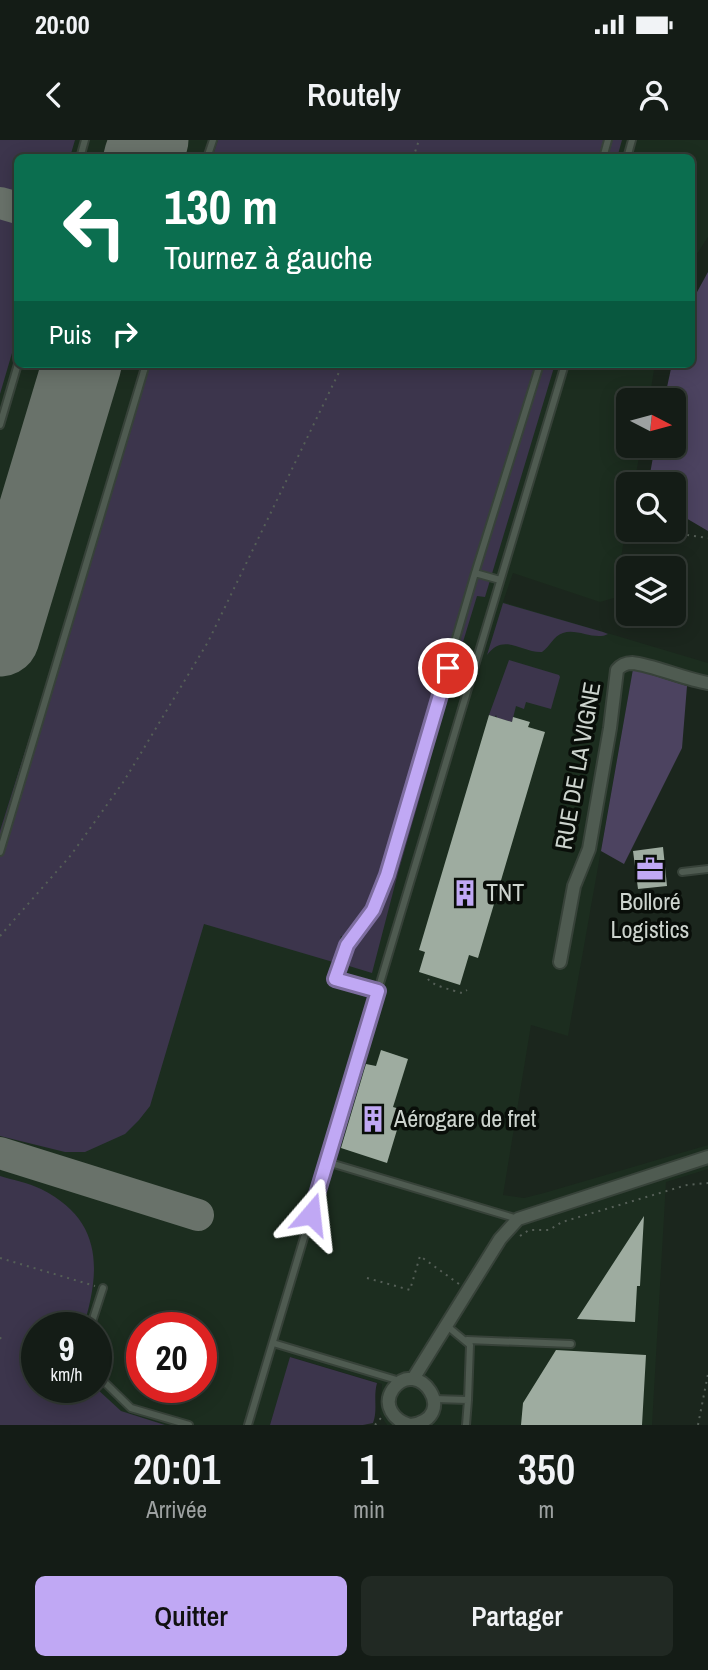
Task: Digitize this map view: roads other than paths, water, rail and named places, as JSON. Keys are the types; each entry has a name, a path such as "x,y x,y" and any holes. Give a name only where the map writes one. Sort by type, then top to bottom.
{"street":[{"name":"RUE DE LA VIGNE","path":"560,962 574,886 589,849 617,670 620,666 632,663 708,683"},
{"path":"408,1381 424,1383 430,1388 434,1399 429,1416 424,1421 411,1425 396,1419 389,1405 391,1392 408,1381 447,1326 500,1239 518,1219 708,1157"}],"lane":[{"path":"0,425 17,368"},
{"path":"0,852 145,368"},
{"path":"378,991 335,979 347,945 373,910 387,875 475,573 539,368"},
{"path":"248,1425 564,368"},
{"path":"475,573 500,580"},
{"path":"682,872 708,869"},
{"path":"327,1162 518,1219"},
{"path":"95,1312 103,1288"},
{"path":"447,1326 461,1339 467,1340 571,1344"},
{"path":"466,1425 470,1345 467,1340"},
{"path":"273,1343 408,1381"},
{"path":"112,1390 131,1408 189,1425"},
{"path":"434,1399 468,1400"}],"place":[{"name":"Bolloré Logistics","path":"650,869"},
{"name":"TNT","path":"465,893"},
{"name":"Aérogare de fret","path":"373,1119"}]}
